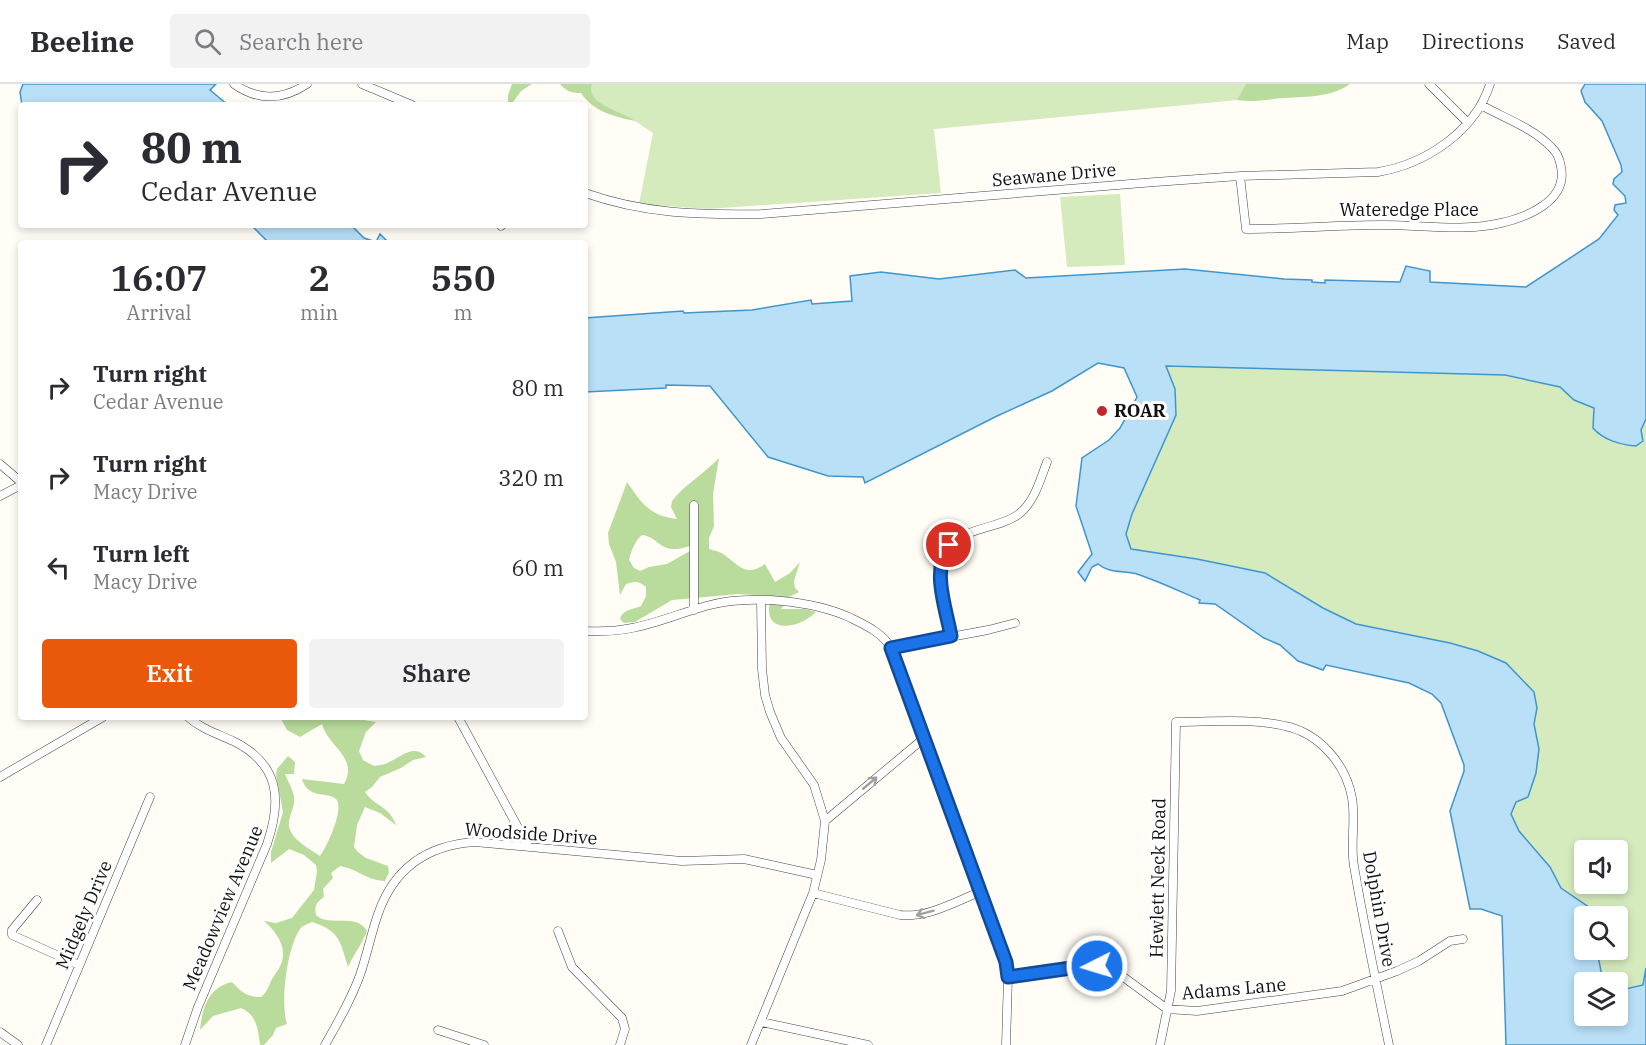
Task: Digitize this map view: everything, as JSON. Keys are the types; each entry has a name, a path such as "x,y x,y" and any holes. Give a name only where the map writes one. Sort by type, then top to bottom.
{"street":[{"path":"234,84 252,94 270,98 289,94 307,84"},
{"path":"362,84 405,102"},
{"path":"1429,84 1467,122"},
{"name":"Seawane Drive","path":"588,194 616,203 658,211 708,216 761,214 1240,176 1361,174 1396,169 1440,148 1481,105 1490,84"},
{"name":"Wateredge Place","path":"1240,176 1246,229 1383,225 1469,227 1520,218 1550,201 1558,189 1563,174 1560,161 1553,148 1538,136 1481,105"},
{"path":"951,636 940,575 942,559 951,543 961,536 998,525 1019,514 1035,494 1047,462"},
{"path":"0,464 18,481"},
{"path":"0,496 18,486"},
{"path":"694,505 694,610"},
{"path":"751,1045 813,893 823,845 825,821 814,785 781,738 765,695 762,669 762,601"},
{"path":"588,631 623,631 717,603 762,601 802,604 844,615 883,638 891,648 1006,962 1008,977 1006,1045"},
{"path":"891,648 1015,623"},
{"path":"0,777 98,720"},
{"name":"Meadowview Avenue","path":"185,1045 198,1007 267,844 277,807 274,787 266,767 259,759 245,748 209,731 192,720"},
{"path":"460,720 528,846"},
{"name":"Hewlett Neck Road","path":"1160,1045 1171,991 1176,722 1188,722"},
{"name":"Dolphin Drive","path":"1188,722 1259,723 1286,726 1308,735 1336,760 1345,776 1352,797 1354,864 1389,1045"},
{"path":"825,821 923,739"},
{"name":"Midgely Drive","path":"46,1045 150,796"},
{"name":"Woodside Drive","path":"325,1045 351,1000 387,894 407,868 432,851 457,843 475,842 682,861 744,859 817,875"},
{"path":"813,893 910,916 930,912 980,892"},
{"path":"37,900 11,933 14,937 79,965"},
{"path":"558,931 572,967 622,1018 625,1029 620,1045"},
{"name":"Adams Lane","path":"1008,977 1097,966 1118,974 1167,1009 1197,1011 1342,991 1376,980 1419,961 1450,940 1463,939"},
{"path":"761,1022 846,1043 868,1045"},
{"path":"438,1030 484,1045"},
{"path":"0,1032 18,1045"}],"green space":[{"path":"512,84 532,84 521,91 513,102 508,102"},
{"path":"560,84 592,84 591,91 599,102 635,121 598,109 581,93 569,91"},
{"path":"583,84 1284,84 1248,99 934,129 941,193 707,209 639,204 653,133 635,121 592,103"},
{"path":"1246,84 1350,84 1335,92 1319,96 1255,101 1237,100"},
{"path":"1120,194 1125,265 1067,267 1060,197"},
{"path":"1166,366 1505,375 1560,387 1574,400 1594,408 1593,428 1600,436 1624,446 1641,430 1646,419 1646,968 1643,985 1628,988 1628,972 1600,972 1599,960 1628,960 1628,906 1587,906 1561,888 1550,867 1519,831 1511,814 1539,749 1534,724 1537,708 1450,643 1356,624 1323,608 1265,573 1131,549 1126,534 1175,389"},
{"path":"719,458 713,494 714,526 709,538 709,549 723,554 745,569 754,570 765,564 775,582 790,573 800,562 794,581 795,588 799,592 789,597 781,609 805,609 816,612 799,623 781,625 774,623 770,617 769,608 772,596 738,594 672,600 635,622 624,623 620,619 623,613 641,606 646,596 646,587 637,582 626,584 620,595 616,562 609,544 608,533 627,482 653,512 677,519 671,507 672,501","holes":["642,535 668,548 697,547 667,564 640,571 634,568 629,560 637,540"]},
{"path":"282,720 376,722 366,732 359,751 363,760 374,766 386,764 412,751 417,751 426,757 413,760 380,777 365,792 390,814 396,825 380,813 365,807 357,825 354,847 366,858 388,866 389,872 385,881 372,879 340,866 331,873 333,878 323,889 324,897 316,906 316,915 322,919 356,922 367,931 348,967 334,933 312,922 301,928 295,938 288,962 284,1003 287,1024 276,1028 264,1045 260,1045 254,1019 241,1008 213,1016 200,1030 202,1014 208,1000 217,989 224,985 232,982 241,991 252,996 261,997 265,993 280,966 283,952 280,940 264,921 276,923 292,918 314,890 316,865 304,855 289,849 271,863 271,852 283,812 276,775 277,769 288,756 295,762 294,774 285,774 294,797 289,827 300,842 320,856 334,828 338,804 332,797 309,790 302,779 344,784 348,775 345,759 325,732 322,724 300,737 287,730"}],"water":[{"path":"23,84 216,84 210,90 224,102 22,102 20,92"},
{"path":"1585,84 1646,84 1646,419 1641,430 1643,441 1636,446 1607,439 1593,428 1594,408 1574,400 1560,387 1505,375 1166,366 1175,389 1176,415 1132,514 1126,534 1131,549 1265,573 1323,608 1356,624 1450,643 1478,651 1506,663 1534,692 1537,708 1534,724 1539,749 1536,773 1528,797 1516,802 1511,814 1519,831 1550,867 1561,888 1587,906 1574,906 1574,960 1599,960 1601,972 1574,972 1574,1026 1628,1026 1628,988 1643,985 1646,968 1646,1045 1506,1045 1502,916 1481,909 1470,909 1450,811 1464,765 1441,703 1432,694 1409,683 1326,665 1323,670 1298,661 1280,645 1264,638 1215,604 1199,603 1200,600 1137,574 1112,571 1098,564 1092,567 1085,581 1078,572 1092,554 1076,506 1082,458 1109,440 1120,428 1137,397 1124,368 1098,363 1052,391 997,416 865,483 863,477 828,476 768,457 710,386 666,385 666,388 588,392 588,318 683,311 684,313 752,310 811,300 812,304 852,301 850,276 881,272 939,279 1015,270 1026,278 1185,269 1325,283 1325,280 1400,282 1406,266 1430,271 1430,282 1526,287 1599,239 1618,215 1614,210 1615,205 1626,203 1625,196 1613,184 1614,179 1622,172 1621,165 1602,121 1585,102 1581,91"},
{"path":"254,228 354,228 364,238 370,240 266,240"},
{"path":"380,234 386,240 377,240"}],"place":[{"name":"ROAR","path":"1102,411"}],"route":[{"path":"949,545 941,561 940,575 951,636 891,648 1006,962 1008,977 1090,965 1097,966"}]}
